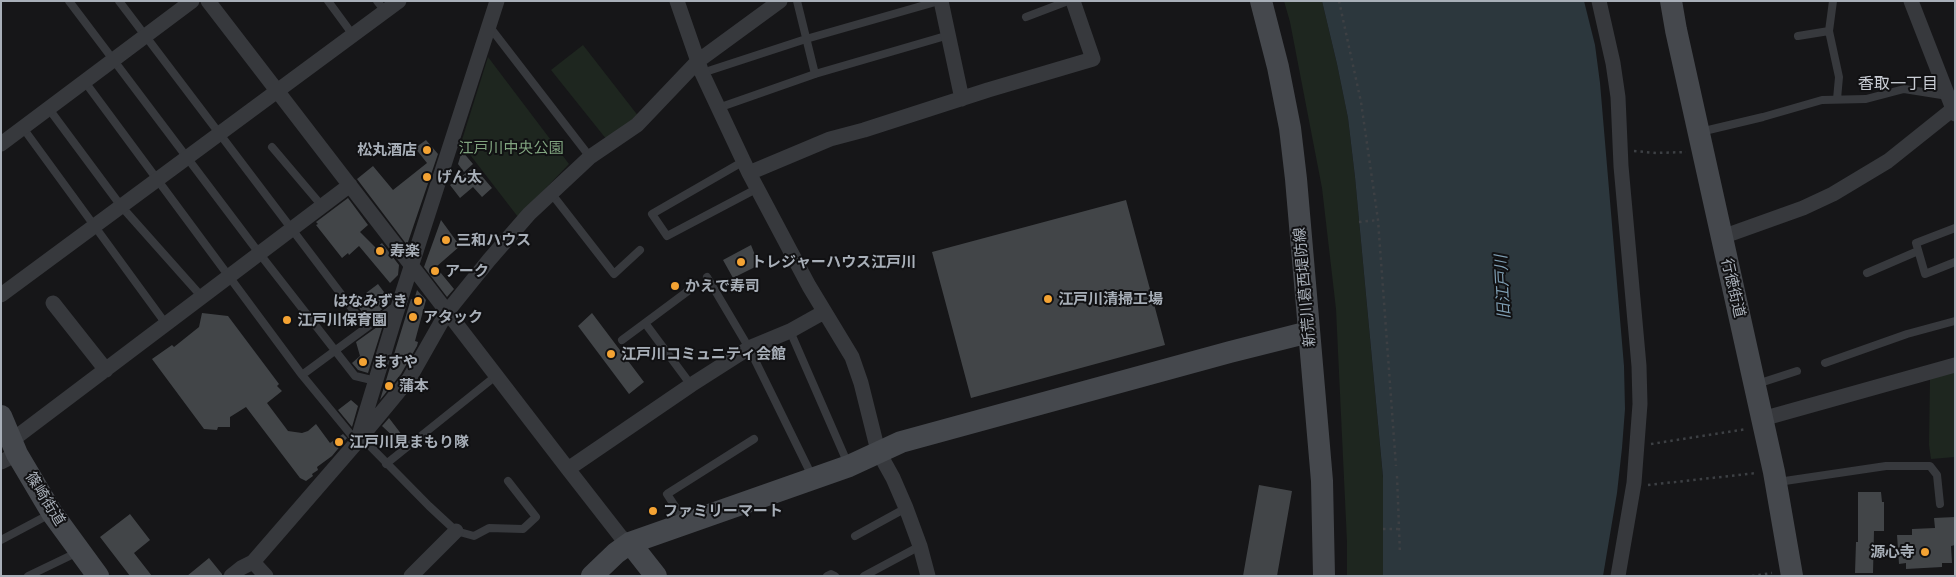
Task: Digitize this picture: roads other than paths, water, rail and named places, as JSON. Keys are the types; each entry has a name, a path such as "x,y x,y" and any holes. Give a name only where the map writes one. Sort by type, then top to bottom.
{"street":[{"path":"1,144 192,1"},
{"path":"208,1 568,469 621,537 630,543 656,576"},
{"path":"1,295 353,35 381,6 399,1"},
{"path":"359,440 399,304 497,1"},
{"path":"677,1 700,67 747,167 824,312 852,357 861,383 878,451 893,478 906,508 920,546 928,576"},
{"path":"940,1 962,99"},
{"path":"747,167 830,138 864,130 1093,59 1073,1"},
{"name":"新荒川葛西堤防線","path":"1261,1 1278,67 1290,128 1296,179 1322,481 1324,576"},
{"path":"1599,1 1613,63 1618,97 1620,150 1639,366 1640,404 1634,483 1618,576"},
{"name":"行徳街道","path":"1671,1 1775,477 1792,573"},
{"path":"1722,237 1803,208 1860,179 1914,141 1952,104 1911,1"},
{"path":"231,576 253,562 359,440 409,379 447,312 489,260 551,193 590,157 637,125 774,3"},
{"path":"10,452 106,370 350,185"},
{"path":"53,303 106,370"},
{"path":"568,469 749,348 790,331 824,312"},
{"path":"592,576 616,552 630,543 848,466 901,442 1309,332"},
{"path":"1763,423 1955,365"},
{"name":"篠崎街道","path":"1,416 10,452 98,576"},
{"path":"411,576 456,531"},
{"path":"253,562 266,576"}],"lane":[{"path":"69,1 259,253 355,376 376,381"},
{"path":"119,1 366,327"},
{"path":"328,1 353,35"},
{"path":"700,67 940,1"},
{"path":"1026,16 1068,1"},
{"path":"1834,1 1829,31 1840,76 1837,100"},
{"path":"799,2 815,74"},
{"path":"489,26 590,157"},
{"path":"1798,36 1829,31"},
{"path":"718,108 815,74 949,35"},
{"path":"84,82 302,375 359,440 456,531 474,536 489,528 523,529 536,518 508,481"},
{"path":"1701,142 1763,117 1822,100 1866,99 1904,89 1952,104"},
{"path":"49,109 121,206 202,297"},
{"path":"23,128 166,324"},
{"path":"272,147 322,206"},
{"path":"747,167 652,214 667,236 758,188"},
{"path":"551,193 614,274 640,250"},
{"path":"1955,228 1916,243 1925,274 1955,262"},
{"path":"1867,273 1918,251"},
{"path":"707,277 749,348 814,478"},
{"path":"622,340 688,291"},
{"path":"302,375 399,304"},
{"path":"1825,363 1907,334 1955,321"},
{"path":"644,324 691,385"},
{"path":"790,331 848,466"},
{"path":"1755,385 1797,371"},
{"path":"386,464 497,375"},
{"path":"683,523 667,494 754,439"},
{"path":"1775,477 1886,466 1930,466 1937,475 1940,504"},
{"path":"855,536 906,508"},
{"path":"1,540 52,513"},
{"path":"863,576 920,546"},
{"path":"28,576 80,551"},
{"path":"827,576 831,574 835,576"}],"water":[{"name":"旧江戸川","path":"1322,1 1584,1 1595,45 1600,83 1624,366 1625,409 1622,448 1617,493 1603,576 1383,576 1383,477 1355,177 1348,118"}],"place":[{"name":"松丸酒店","path":"427,150"},
{"name":"げん太","path":"427,177"},
{"name":"三和ハウス","path":"446,240"},
{"name":"寿楽","path":"380,251"},
{"name":"トレジャーハウス江戸川","path":"741,262"},
{"name":"アーク","path":"435,271"},
{"name":"かえで寿司","path":"675,286"},
{"name":"江戸川清掃工場","path":"1048,299"},
{"name":"はなみずき","path":"418,301"},
{"name":"アタック","path":"413,317"},
{"name":"江戸川保育園","path":"287,320"},
{"name":"江戸川コミュニティ会館","path":"611,354"},
{"name":"ますや","path":"363,362"},
{"name":"蒲本","path":"389,386"},
{"name":"江戸川見まもり隊","path":"339,442"},
{"name":"ファミリーマート","path":"653,511"},
{"name":"源心寺","path":"1925,552"}],"district":[{"name":"香取一丁目","path":"1898,84"}],"park label":[{"name":"江戸川中央公園","path":"511,148"}]}
